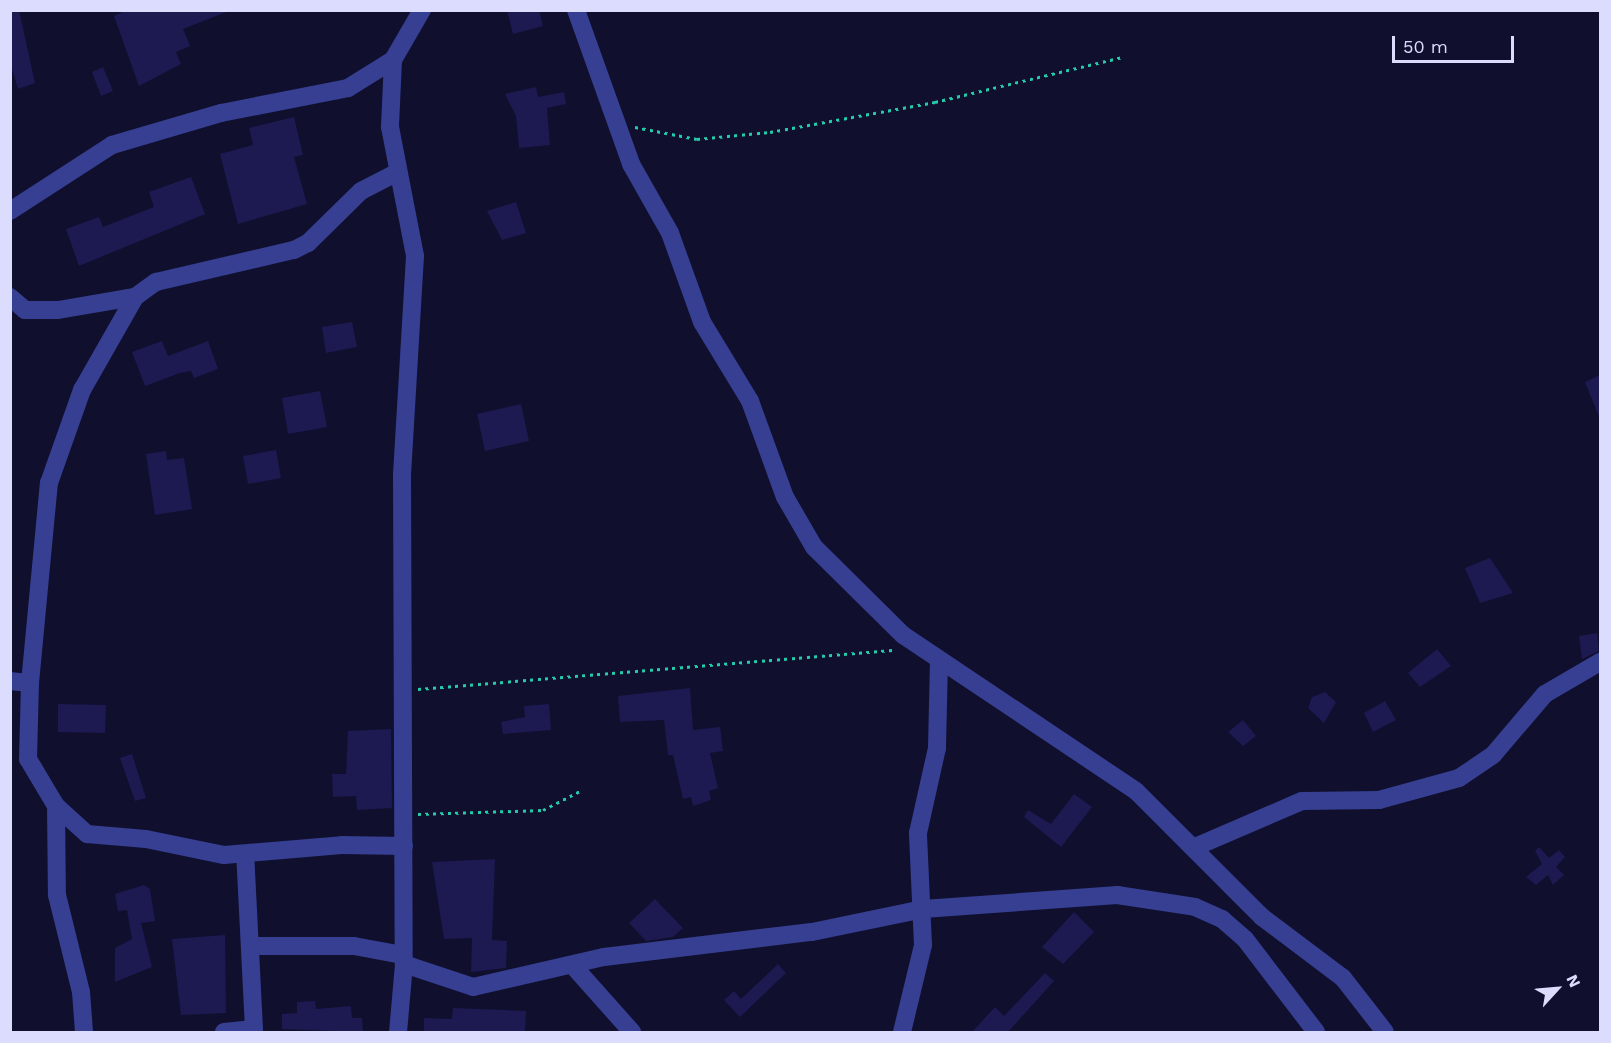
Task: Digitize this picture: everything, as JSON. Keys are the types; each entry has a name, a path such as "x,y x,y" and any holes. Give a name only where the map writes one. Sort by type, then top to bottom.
{"street":[{"path":"398,1032 403,959 404,846 402,475 415,256 390,127 393,60 422,10"},
{"path":"576,10 613,123 687,270 702,322 758,416 796,519 814,547 922,648 939,661 1137,791 1262,917 1343,978 1385,1032"},
{"path":"10,211 112,145 221,113 348,88 393,60"},
{"path":"398,172 361,191 294,250 156,282 135,297 81,390 49,483 30,683 28,759 57,807 87,834 245,854 342,845 404,846"},
{"path":"10,297 25,310 58,310 135,297"},
{"path":"902,1032 923,945 918,833 937,748 939,661"},
{"path":"1195,847 1302,801 1379,800 1458,778 1493,755 1545,694 1600,662"},
{"path":"10,681 30,683"},
{"path":"57,807 57,895 81,992 84,1032"},
{"path":"224,1032 254,1029 245,854"},
{"path":"251,946 354,946 403,959 474,987 575,968 604,957 812,932 923,909 1084,894 1195,907 1221,919 1245,939 1316,1032"},
{"path":"575,968 632,1032"}],"path":[{"path":"613,123 697,139 770,132 935,102 1123,57"},
{"path":"404,690 922,648"},
{"path":"404,815 543,810 579,791"}],"building":[{"path":"10,10 19,10 35,83 18,89 10,62"},
{"path":"127,10 229,11 183,29 190,46 176,52 181,64 139,86 114,16"},
{"path":"507,10 539,10 543,26 513,34"},
{"path":"103,67 113,91 101,96 92,72"},
{"path":"536,87 538,97 564,92 566,104 547,108 550,145 519,148 516,116 505,94"},
{"path":"294,117 303,155 294,157 307,204 238,224 220,154 253,145 249,128"},
{"path":"191,177 205,214 79,266 66,229 99,217 103,227 154,207 149,192"},
{"path":"516,202 526,233 502,240 487,211"},
{"path":"352,322 357,347 326,353 322,327"},
{"path":"162,341 168,356 208,341 218,369 194,378 191,371 180,373 145,386 132,352"},
{"path":"1600,375 1600,419 1585,382"},
{"path":"320,391 327,427 288,434 282,398"},
{"path":"521,404 529,441 485,451 477,414"},
{"path":"276,450 281,478 248,484 243,456"},
{"path":"166,451 167,460 184,458 192,509 155,515 146,454"},
{"path":"1490,558 1513,593 1480,603 1465,568"},
{"path":"1597,633 1599,651 1582,659 1579,636"},
{"path":"1437,649 1451,666 1420,687 1408,673"},
{"path":"690,688 693,730 720,727 723,751 710,753 718,788 709,791 711,800 693,806 691,797 683,799 673,755 668,755 664,720 620,722 618,696"},
{"path":"1325,692 1336,702 1324,723 1308,708 1312,697"},
{"path":"1385,701 1396,720 1373,732 1364,713"},
{"path":"58,704 106,705 105,733 58,732"},
{"path":"549,704 551,730 503,734 501,722 525,717 524,706"},
{"path":"1243,720 1256,736 1243,746 1228,732"},
{"path":"391,729 392,808 357,810 356,796 333,797 332,774 346,774 348,731"},
{"path":"132,754 146,798 135,801 120,758"},
{"path":"1074,794 1092,807 1061,847 1024,817 1028,810 1051,824"},
{"path":"1539,847 1549,858 1559,850 1565,857 1556,867 1564,875 1553,885 1548,875 1536,885 1526,877 1542,864 1535,851"},
{"path":"495,859 492,940 507,941 506,968 471,972 472,938 444,939 432,862"},
{"path":"144,885 150,889 155,921 141,923 152,967 115,982 115,948 132,939 127,910 118,911 115,894"},
{"path":"655,899 683,928 673,937 646,941 629,923"},
{"path":"1074,912 1094,932 1063,964 1042,947"},
{"path":"225,935 226,1013 181,1015 172,939"},
{"path":"778,964 786,973 740,1017 724,1000 734,991 741,999"},
{"path":"1045,973 1054,981 1008,1032 972,1032 995,1007 1004,1016"},
{"path":"315,1001 316,1009 351,1006 352,1018 362,1018 363,1032 282,1029 282,1014 297,1013 297,1002"},
{"path":"453,1008 526,1011 525,1032 424,1032 424,1018 452,1019"}]}
